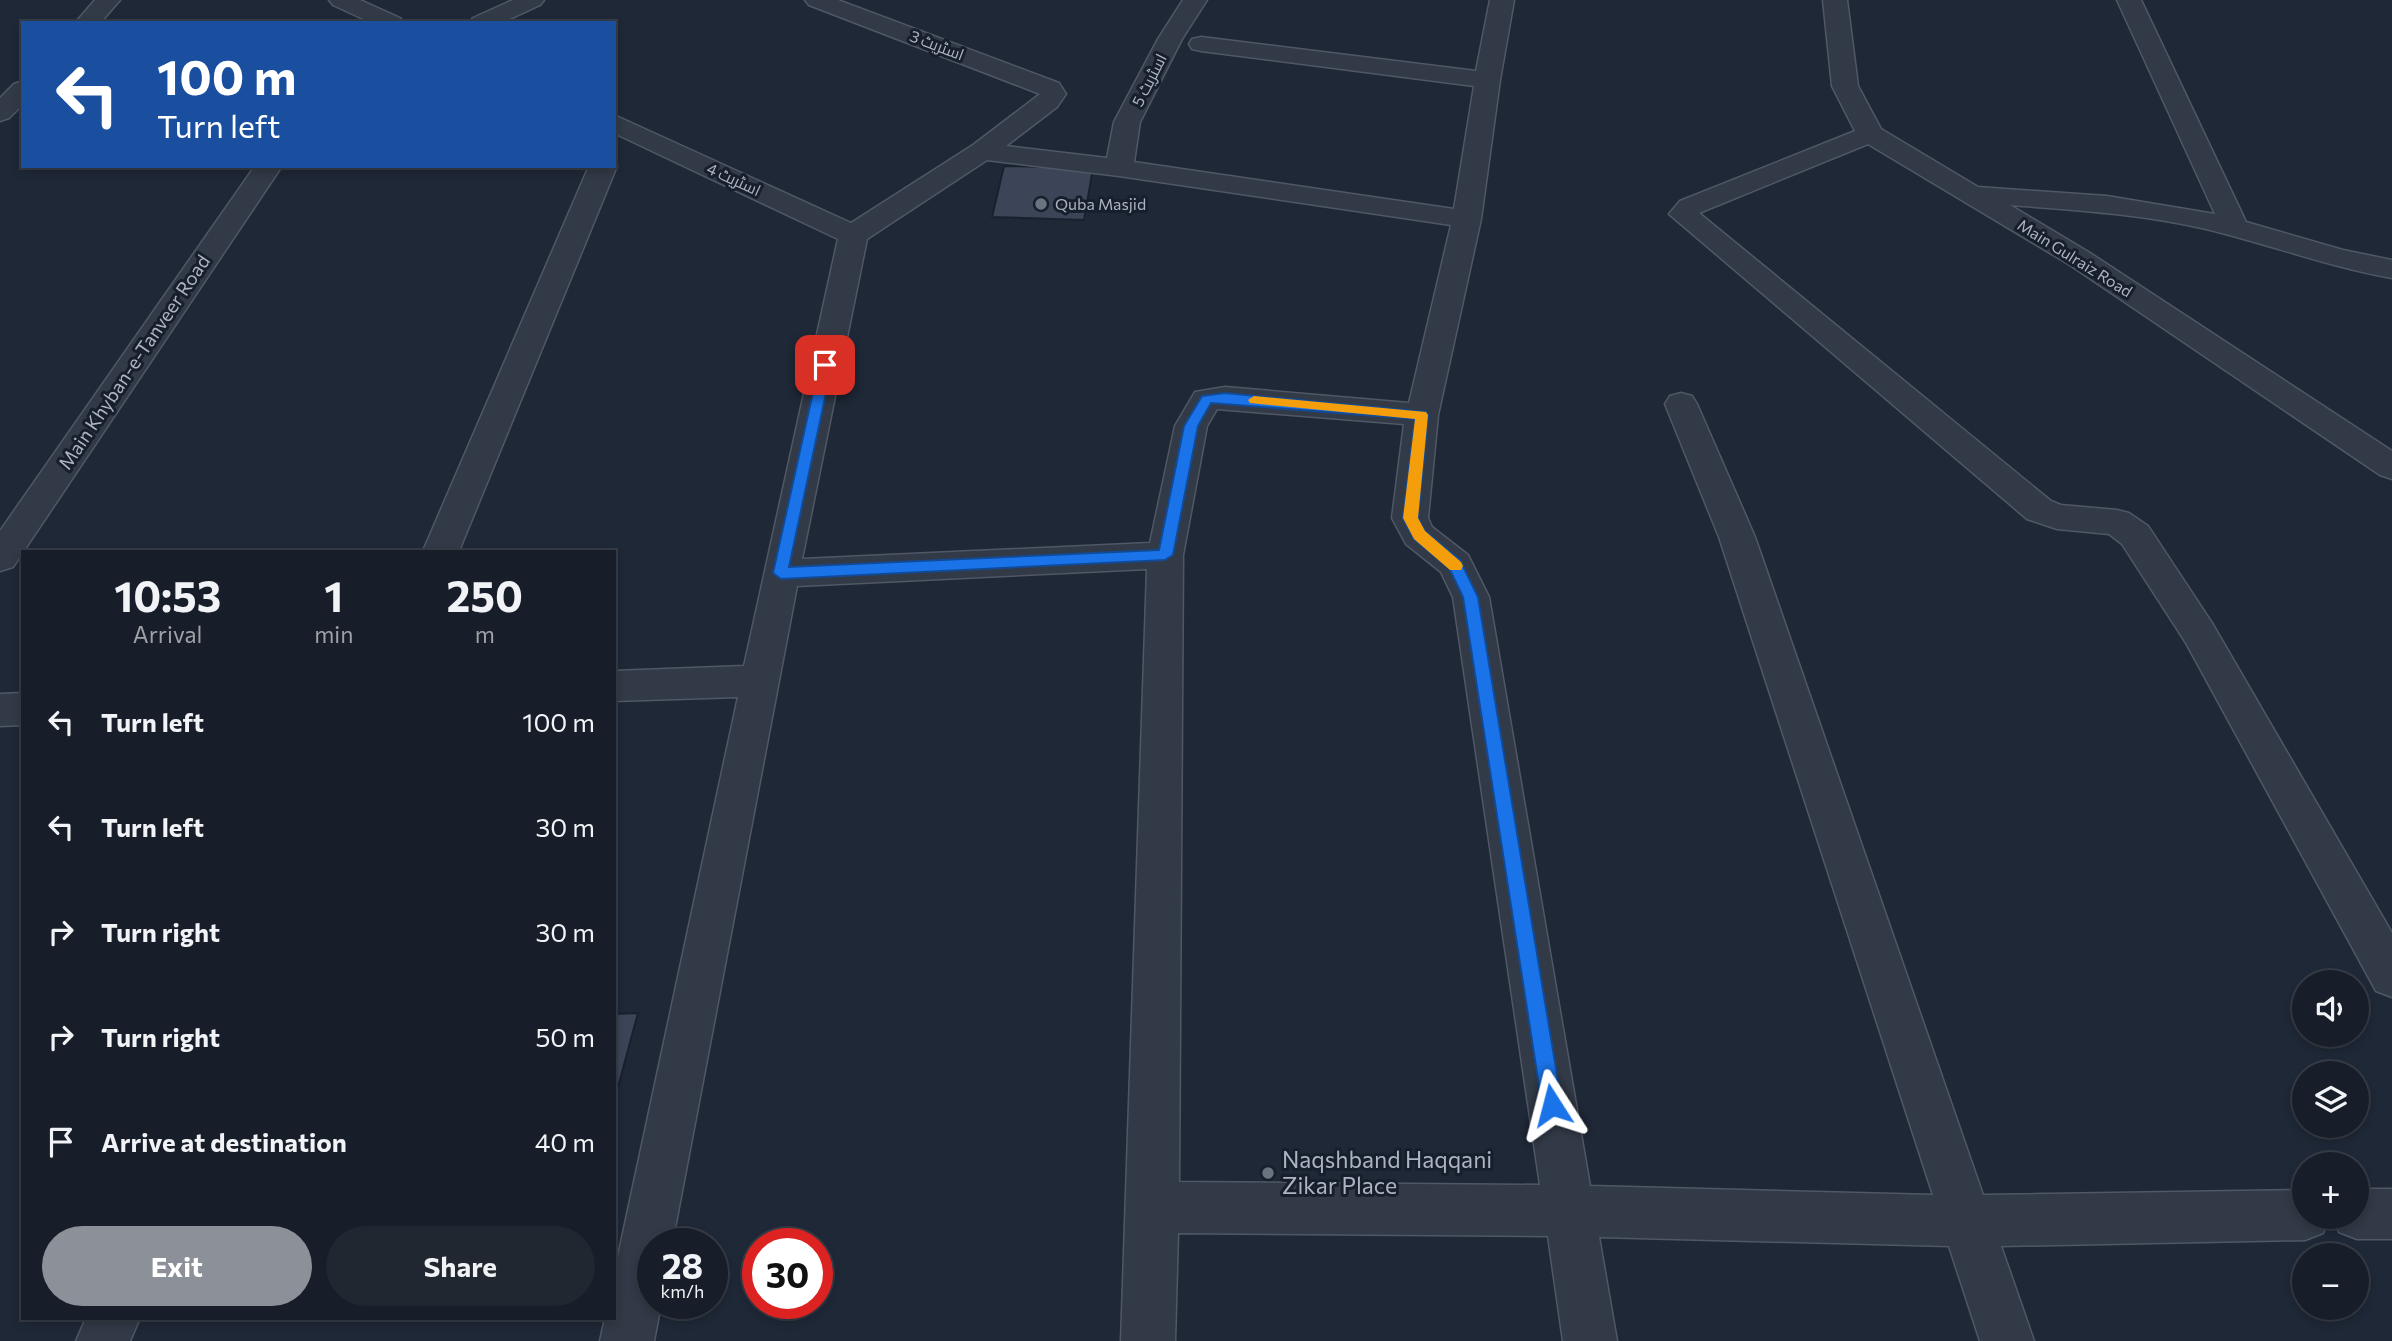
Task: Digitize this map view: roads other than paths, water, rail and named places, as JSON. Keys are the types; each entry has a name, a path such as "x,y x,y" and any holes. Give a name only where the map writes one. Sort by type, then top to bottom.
{"street":[{"path":"88,21 108,0"},
{"path":"341,0 388,21"},
{"path":"486,21 533,0"},
{"name":"اسٹریٹ 3","path":"817,0 1050,88 1054,94 1048,102 982,151"},
{"name":"اسٹریٹ 5","path":"1119,168 1128,122 1170,39 1195,0"},
{"path":"1502,0 1487,80 1467,219 1422,415 1410,518 1419,535 1455,564 1471,597 1590,1341"},
{"path":"1835,0 1846,86 1870,134 1690,207 1683,214 2039,510 2057,517 2118,522 2135,535 2199,634 2392,976"},
{"path":"2129,0 2235,228"},
{"path":"1201,44 1487,80"},
{"path":"0,113 21,91"},
{"name":"اسٹریٹ 4","path":"616,129 853,235"},
{"name":"Main Gulraiz Road","path":"1870,134 2080,259 2392,467"},
{"path":"627,1341 781,573 853,235 982,151 1119,168 1467,219"},
{"name":"Main Khyban-e-Tanveer Road","path":"0,558 268,168"},
{"path":"441,550 602,168"},
{"path":"1969,195 2055,199 2113,206 2235,228 2316,254 2392,269"},
{"path":"1148,1341 1153,1207 1165,555 1191,426 1206,399 1225,398 1422,415"},
{"path":"1681,404 1737,537 2007,1341"},
{"path":"781,573 1165,555"},
{"path":"616,687 761,681"},
{"path":"0,710 21,709"},
{"path":"1153,1207 1569,1211 1965,1221 2292,1215"},
{"path":"2369,1214 2392,1214"},
{"path":"103,1341 112,1320"}],"place":[{"name":"Quba Masjid","path":"1041,204"},
{"name":"Naqshband Haqqani Zikar Place","path":"1268,1173"}]}
